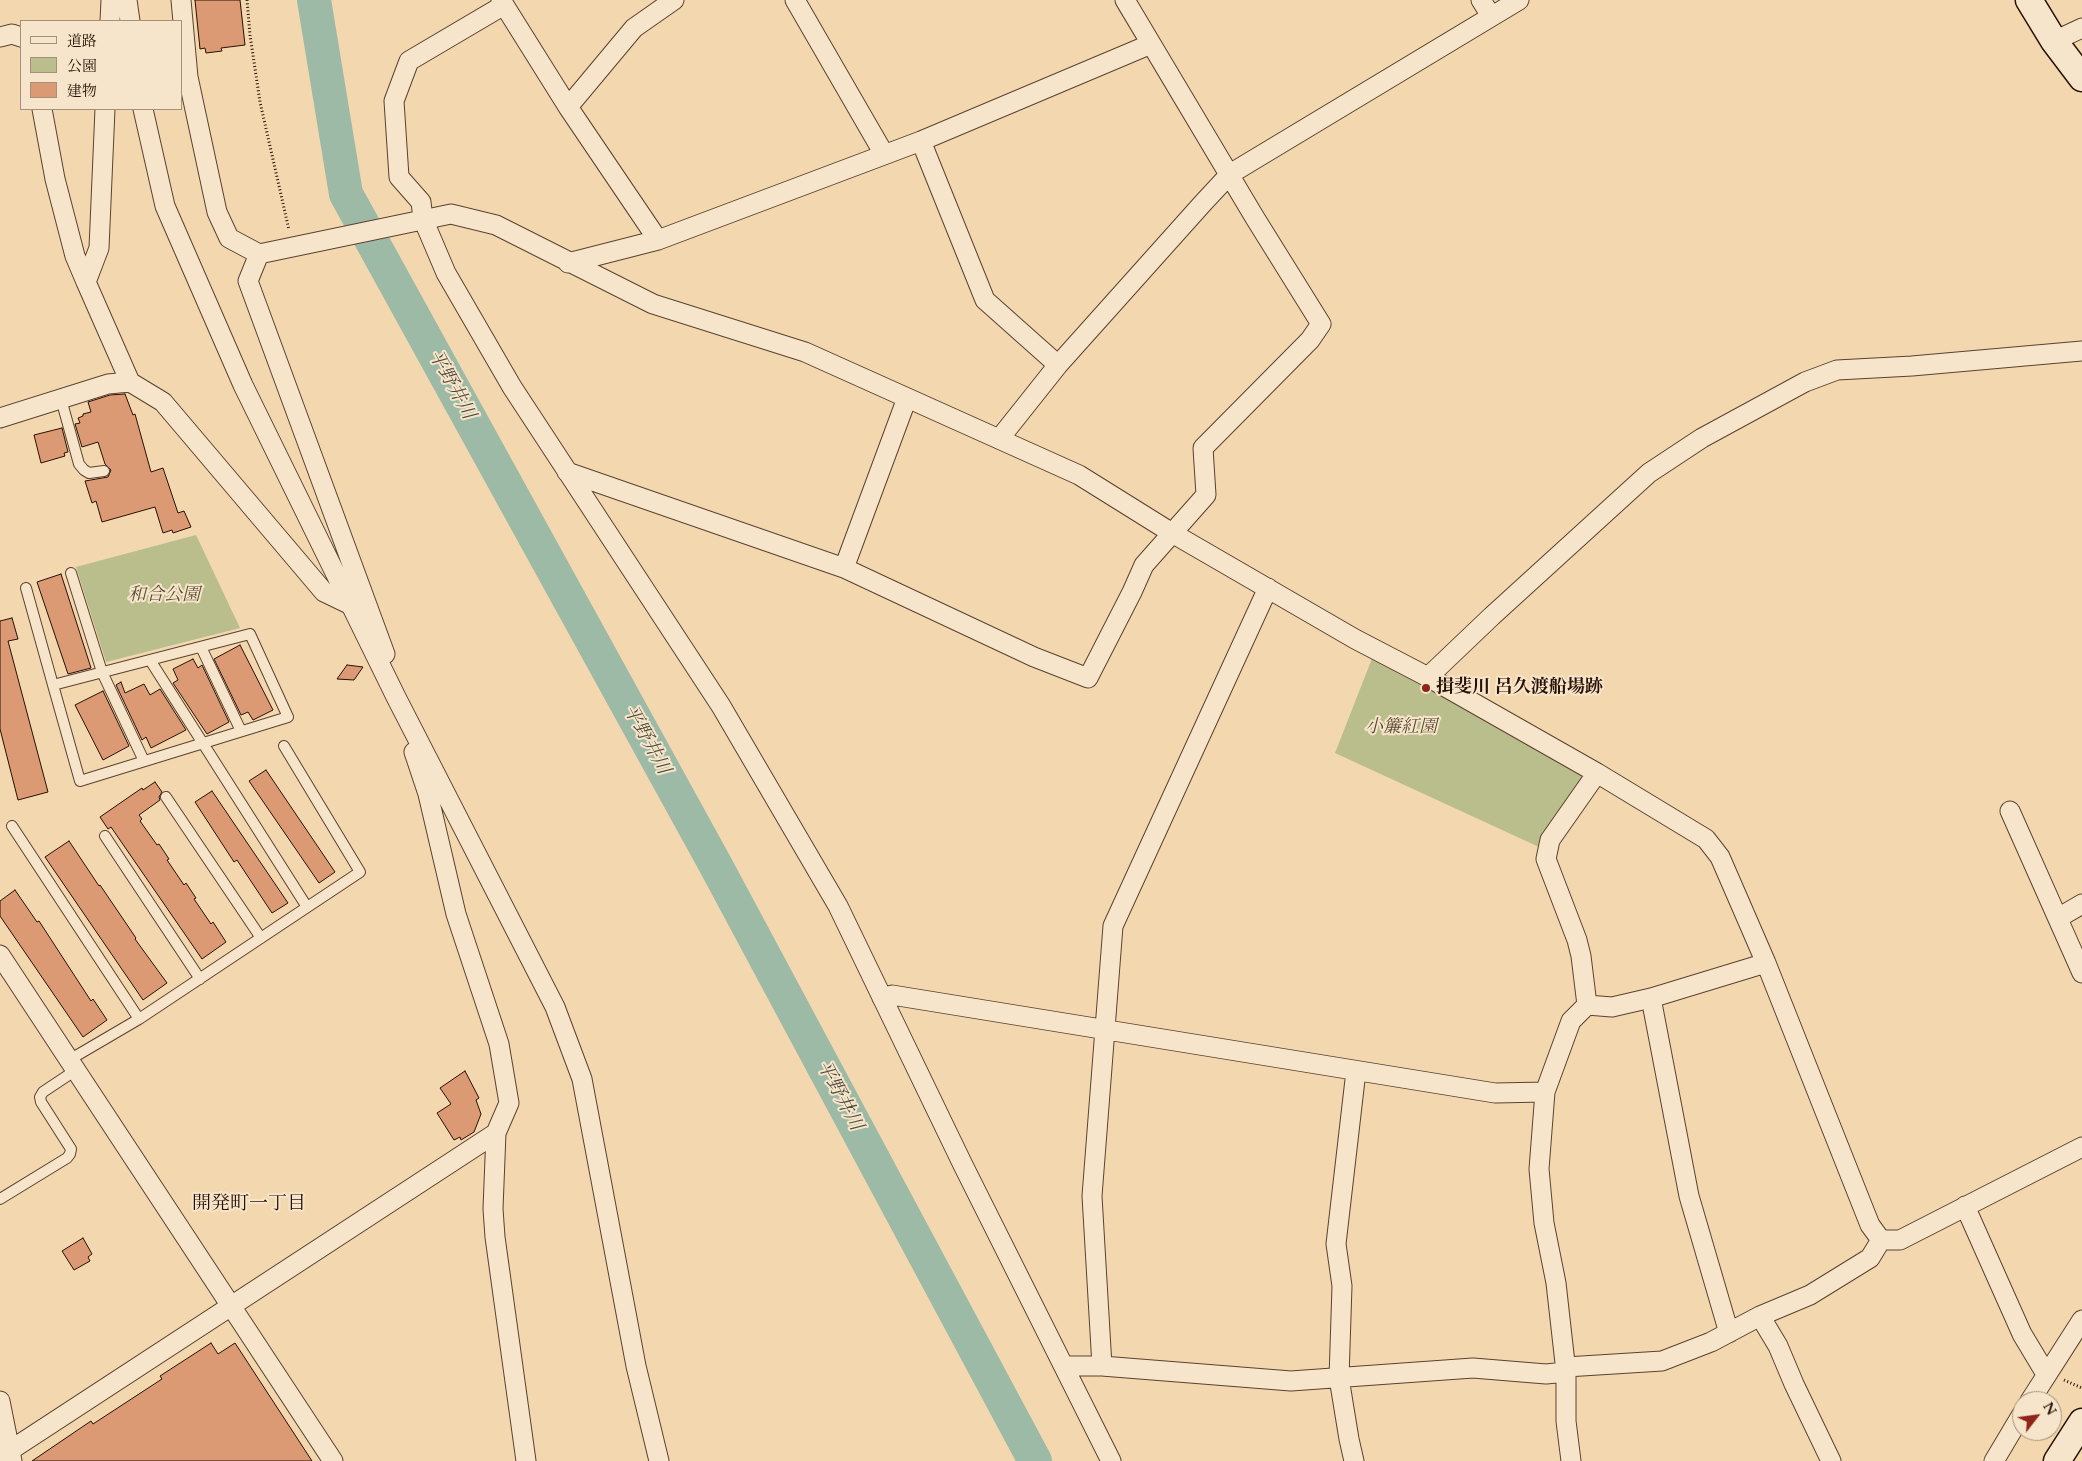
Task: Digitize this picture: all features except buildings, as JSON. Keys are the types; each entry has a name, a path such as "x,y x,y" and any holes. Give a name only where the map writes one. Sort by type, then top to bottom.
{"main road":[{"path":"2029,0 2054,41 2082,78"},
{"path":"2057,1461 2082,1422"}],"street":[{"path":"110,20 111,0"},
{"path":"128,0 130,20"},
{"path":"181,0 188,77 217,212 229,238 259,254 451,214 496,225 653,304 806,352 1079,475 1172,533 1355,639 1428,677 1597,772 1706,839 1720,857 1766,963 1870,1225 1881,1240"},
{"path":"568,107 634,28 674,0"},
{"path":"795,0 884,154"},
{"path":"567,472 844,568 1034,657 1088,678 1144,565 1206,495 1203,448 1310,340 1322,324 1125,0"},
{"path":"1481,0 1491,16"},
{"path":"1000,438 1058,366 1202,203 1230,174 1518,0"},
{"path":"658,240 568,107 502,3 409,61 394,102 399,177 421,202 415,221 512,387 721,706 838,906 980,1200 1111,1461"},
{"path":"2054,41 2082,28"},
{"path":"0,37 12,34 20,37"},
{"path":"568,262 658,240 922,141 1151,44"},
{"path":"42,110 54,179 75,256 130,382 162,402 324,592 351,605"},
{"path":"86,282 99,248 105,110"},
{"path":"143,110 165,206 243,385 396,697 555,1007 582,1079 636,1366 659,1461"},
{"path":"922,141 984,300 1058,366"},
{"path":"259,254 248,281 382,641 396,697 428,794 456,914 499,1044 508,1103 496,1132 495,1237 526,1461"},
{"path":"1428,677 1649,473 1702,438 1805,382 1837,370 1912,366 2082,351"},
{"path":"0,418 108,384 130,382"},
{"path":"844,568 907,398"},
{"path":"1102,1366 1092,1196 1113,926 1268,588"},
{"path":"1572,1461 1566,1421 1566,1369 1556,1283 1544,1223 1539,1168 1545,1092 1572,1021 1587,1004 1581,956 1546,859 1550,840 1597,772"},
{"path":"2010,811 2082,973"},
{"path":"2058,918 2082,904"},
{"path":"0,955 333,1461"},
{"path":"1587,1004 1612,1007 1651,998 1766,963"},
{"path":"882,998 892,995 1495,1093 1545,1092"},
{"path":"1651,998 1689,1196 1728,1333"},
{"path":"1354,1461 1348,1440 1340,1378 1342,1286 1336,1244 1356,1071"},
{"path":"0,1401 8,1456 496,1132"},
{"path":"1881,1240 1900,1240 2082,1147"},
{"path":"1965,1206 2022,1334 2046,1374"},
{"path":"1064,1366 1102,1366 1291,1381 1473,1368 1546,1374 1566,1369 1662,1361 1711,1342 1760,1316 1810,1295 1870,1258 1881,1240"},
{"path":"1760,1316 1778,1346 1831,1461"},
{"path":"2036,1391 2082,1320"},
{"path":"1994,1461 2012,1431"}],"lane":[{"path":"61,398 79,464 89,473 104,471"},
{"path":"71,573 102,672 144,761"},
{"path":"26,588 53,685 80,780 288,717 250,634 53,685"},
{"path":"201,647 241,731"},
{"path":"150,660 307,907"},
{"path":"0,1199 67,1158 70,1154 71,1149 40,1102 40,1097 72,1065 360,872 284,746"},
{"path":"166,797 261,938"},
{"path":"12,826 139,1019"},
{"path":"106,836 200,978"}],"path":[{"path":"247,0 260,102 282,191 292,248"}],"green space":[{"name":"和合公園","path":"196,535 240,628 106,662 76,567"},
{"name":"小簾紅園","path":"1373,656 1588,773 1539,847 1335,753"}],"waterway":[{"name":"平野井川","path":"314,0 346,194 715,864 1035,1461"}],"place":[{"name":"揖斐川 呂久渡船場跡","path":"1426,688"}],"district":[{"name":"開発町一丁目","path":"249,1205"}]}
